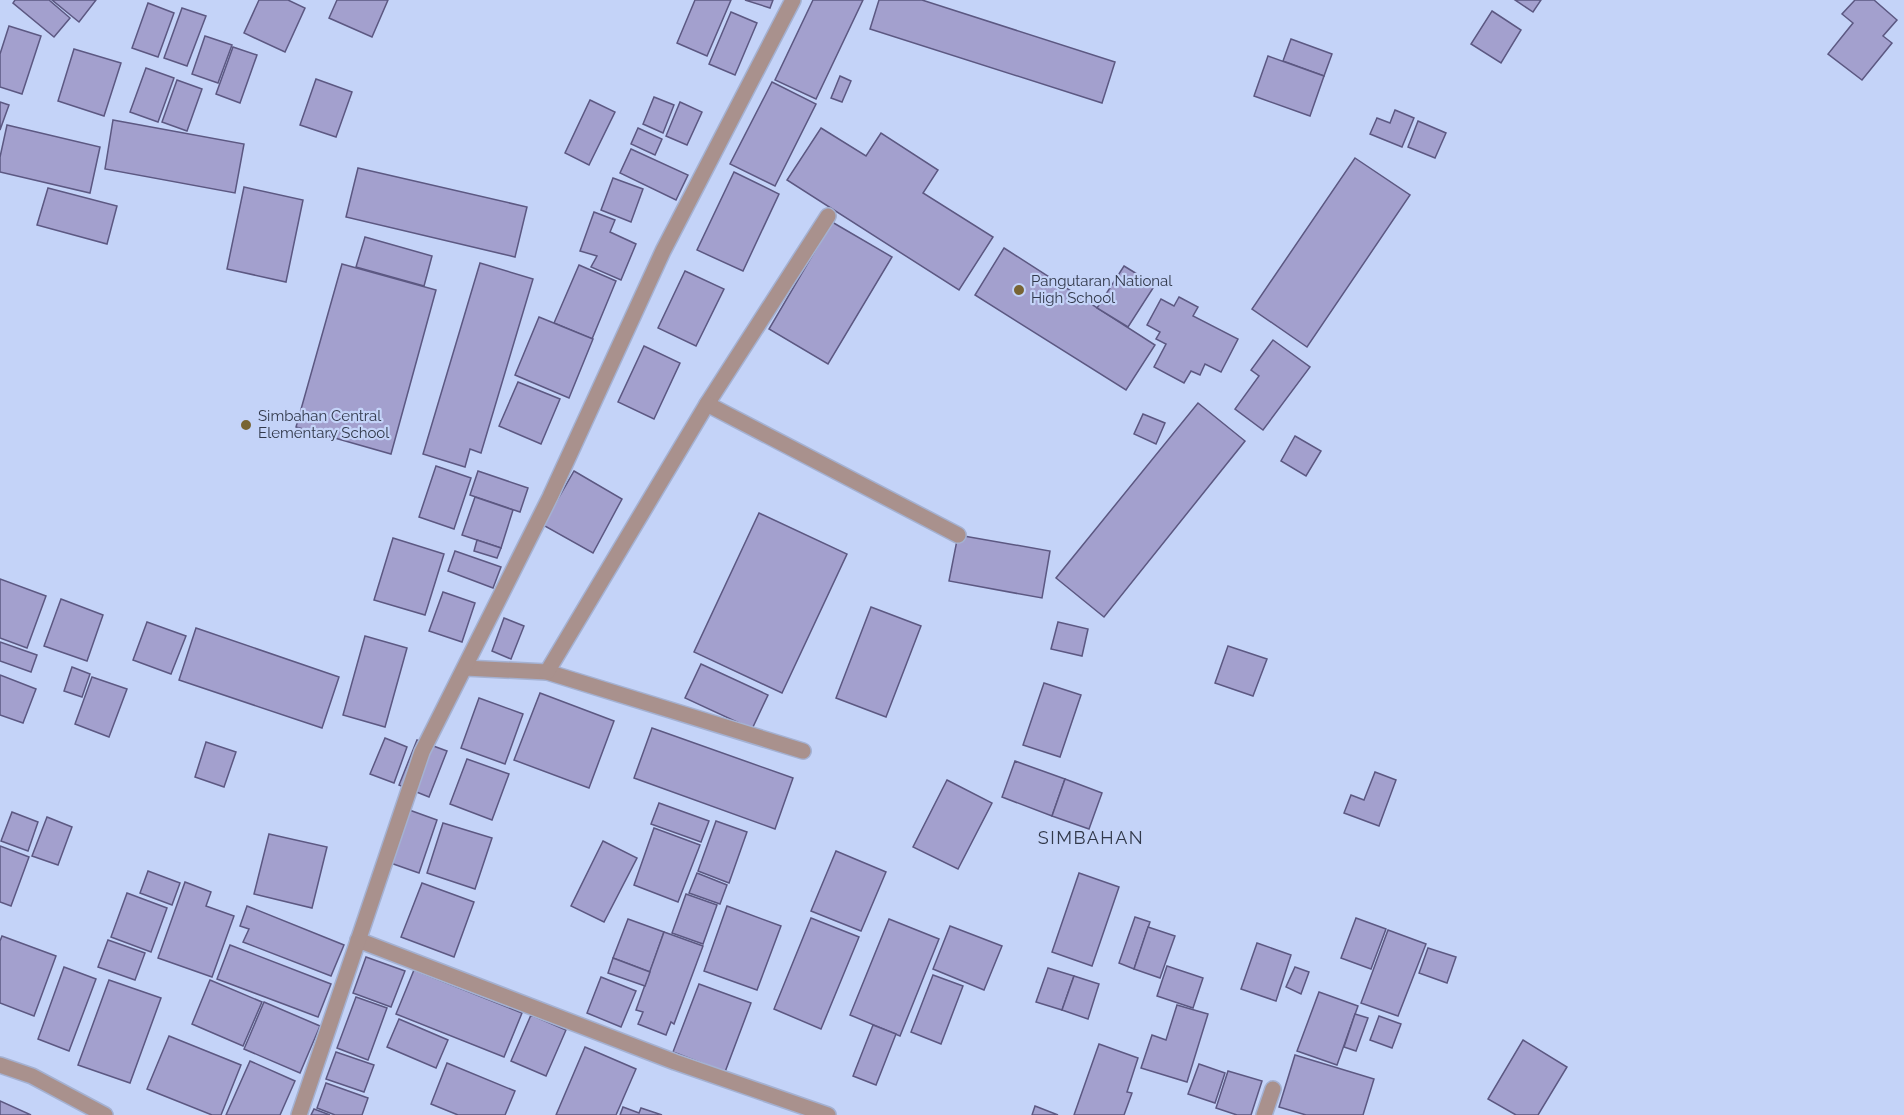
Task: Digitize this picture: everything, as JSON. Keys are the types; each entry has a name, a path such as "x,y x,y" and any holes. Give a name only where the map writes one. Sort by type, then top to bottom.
{"street":[{"path":"299,1115 422,752 550,497 663,251 793,0"},
{"path":"547,672 707,404 828,216"},
{"path":"707,404 958,535"},
{"path":"465,668 547,672 803,751"},
{"path":"358,940 675,1062 828,1115"},
{"path":"0,1065 32,1076 105,1115"},
{"path":"1264,1115 1273,1089"}],"building":[{"path":"15,0 49,0 70,18 54,37 13,3"},
{"path":"52,0 96,0 79,22"},
{"path":"259,0 288,0 305,8 285,52 244,33"},
{"path":"337,0 388,0 372,37 329,18"},
{"path":"695,0 731,0 707,56 677,43"},
{"path":"745,0 773,0 770,8"},
{"path":"813,0 863,0 816,99 775,80"},
{"path":"879,0 922,0 1115,62 1102,103 870,29"},
{"path":"1515,0 1541,0 1533,12"},
{"path":"1855,0 1874,0 1897,20 1883,36 1892,43 1862,80 1828,54 1853,23 1842,14"},
{"path":"148,3 174,13 158,57 132,48"},
{"path":"182,8 206,16 187,66 164,58"},
{"path":"1492,11 1521,30 1501,63 1471,44"},
{"path":"731,12 757,23 735,75 709,64"},
{"path":"9,26 41,36 22,94 0,87 0,54"},
{"path":"205,36 232,45 218,83 192,74"},
{"path":"1291,39 1332,54 1324,76 1283,61"},
{"path":"233,47 257,55 240,103 216,94"},
{"path":"74,49 121,63 104,116 58,101"},
{"path":"1268,56 1324,76 1310,116 1254,96"},
{"path":"146,68 174,78 158,122 130,112"},
{"path":"840,76 851,81 842,102 831,98"},
{"path":"316,79 352,92 336,137 300,125"},
{"path":"177,80 202,89 187,131 162,122"},
{"path":"772,82 816,104 775,186 730,164"},
{"path":"654,97 674,105 663,133 643,124"},
{"path":"590,100 615,112 589,165 565,153"},
{"path":"0,102 9,105 0,130"},
{"path":"680,102 702,112 687,145 666,136"},
{"path":"1395,110 1414,118 1402,147 1370,134 1377,118 1390,123"},
{"path":"113,120 244,144 235,193 105,169"},
{"path":"1418,121 1446,133 1435,158 1408,147"},
{"path":"7,125 100,147 90,193 0,172 0,157"},
{"path":"638,128 662,139 655,155 631,144"},
{"path":"821,128 866,156 881,133 938,170 923,193 993,237 959,290 787,180"},
{"path":"631,149 688,175 676,200 620,173"},
{"path":"1355,158 1410,195 1307,347 1252,309"},
{"path":"358,168 527,207 515,257 346,217"},
{"path":"734,172 779,194 743,271 697,250"},
{"path":"613,178 643,189 631,222 601,210"},
{"path":"244,187 303,200 286,282 227,269"},
{"path":"48,188 117,206 107,244 37,225"},
{"path":"594,212 615,220 610,232 636,244 621,280 591,267 597,256 580,251"},
{"path":"832,222 892,257 828,364 769,329"},
{"path":"365,237 432,256 424,286 356,267"},
{"path":"1004,248 1155,345 1126,390 975,295"},
{"path":"480,263 533,279 481,453 470,449 465,467 423,454"},
{"path":"342,264 436,290 391,454 296,427"},
{"path":"579,265 616,281 592,339 554,323"},
{"path":"1124,266 1155,285 1128,327 1097,308"},
{"path":"685,271 724,289 696,346 658,328"},
{"path":"1179,297 1198,307 1193,316 1238,339 1221,372 1205,364 1200,375 1191,371 1184,383 1154,367 1166,344 1156,339 1160,332 1147,325 1161,299 1174,306"},
{"path":"539,317 593,339 569,398 515,375"},
{"path":"1273,340 1310,367 1263,430 1235,409 1259,376 1251,370"},
{"path":"644,346 680,363 654,419 618,402"},
{"path":"518,382 560,399 541,444 499,426"},
{"path":"1198,403 1245,441 1104,617 1056,578"},
{"path":"1143,414 1165,423 1156,444 1134,434"},
{"path":"1295,436 1321,451 1306,476 1281,461"},
{"path":"436,466 471,478 454,529 419,517"},
{"path":"478,471 528,488 520,512 470,495"},
{"path":"574,471 622,499 593,553 543,525"},
{"path":"475,497 513,510 501,548 462,535"},
{"path":"759,513 847,554 782,693 694,652"},
{"path":"958,535 1050,551 1042,598 949,581"},
{"path":"393,538 444,554 425,615 374,600"},
{"path":"477,540 501,548 497,558 474,551"},
{"path":"455,551 501,567 493,588 448,571"},
{"path":"0,579 46,596 27,648 0,638"},
{"path":"443,592 475,603 462,642 429,631"},
{"path":"61,599 103,615 87,661 44,646"},
{"path":"871,607 921,626 886,717 836,698"},
{"path":"504,618 524,626 511,659 492,651"},
{"path":"147,622 186,636 171,674 133,660"},
{"path":"1058,622 1088,629 1082,656 1051,649"},
{"path":"196,628 339,677 322,728 179,680"},
{"path":"365,636 407,648 385,727 343,715"},
{"path":"0,642 37,655 31,672 0,661"},
{"path":"1228,646 1267,659 1253,696 1215,683"},
{"path":"701,664 768,695 752,729 685,698"},
{"path":"72,667 90,674 82,697 64,691"},
{"path":"0,675 36,689 23,723 0,715"},
{"path":"92,677 127,689 109,737 75,724"},
{"path":"1044,683 1081,695 1060,757 1023,745"},
{"path":"540,693 614,721 589,788 514,760"},
{"path":"479,698 523,714 505,764 461,748"},
{"path":"652,728 793,778 775,829 634,778"},
{"path":"385,738 407,747 394,783 370,774"},
{"path":"417,740 447,751 429,797 399,785"},
{"path":"206,742 236,752 224,787 195,777"},
{"path":"467,759 509,774 492,820 450,804"},
{"path":"1015,761 1065,779 1052,816 1002,797"},
{"path":"1375,772 1396,780 1379,826 1344,813 1351,795 1364,800"},
{"path":"1065,779 1102,793 1089,829 1052,816"},
{"path":"947,780 992,803 958,869 913,847"},
{"path":"659,803 709,821 701,842 651,824"},
{"path":"401,807 437,820 419,873 382,860"},
{"path":"12,812 38,822 28,851 1,841"},
{"path":"47,817 72,827 58,865 32,856"},
{"path":"716,821 747,832 729,883 698,871"},
{"path":"443,823 492,838 475,889 427,873"},
{"path":"654,828 700,845 678,902 634,885"},
{"path":"269,834 327,847 312,908 254,894"},
{"path":"603,841 637,858 604,922 571,906"},
{"path":"0,846 29,857 11,906 0,902"},
{"path":"836,851 886,872 861,931 811,911"},
{"path":"148,871 180,883 172,905 140,893"},
{"path":"697,873 727,885 720,904 689,893"},
{"path":"1079,873 1119,887 1092,966 1052,952"},
{"path":"185,882 211,892 206,906 234,916 212,977 158,958"},
{"path":"422,883 474,902 454,957 401,937"},
{"path":"127,893 167,908 151,952 111,937"},
{"path":"686,894 717,905 703,944 672,933"},
{"path":"247,906 344,945 331,976 243,942 249,929 240,926"},
{"path":"727,906 781,926 757,990 704,971"},
{"path":"1135,917 1150,922 1134,969 1119,963"},
{"path":"811,918 859,937 821,1029 774,1009"},
{"path":"1356,918 1386,929 1371,969 1341,958"},
{"path":"628,919 664,932 650,972 613,958"},
{"path":"889,919 939,939 900,1036 850,1015"},
{"path":"950,926 1002,946 984,990 933,969"},
{"path":"1148,927 1175,936 1160,978 1134,969"},
{"path":"1388,930 1426,944 1398,1016 1361,1003"},
{"path":"664,932 703,946 674,1024 671,1022 666,1035 638,1024 643,1012 636,1010"},
{"path":"2,936 56,956 34,1016 0,1003 0,941"},
{"path":"108,940 145,953 135,980 98,967"},
{"path":"1257,943 1291,955 1276,1001 1241,989"},
{"path":"230,945 331,984 318,1017 217,979"},
{"path":"1428,948 1456,957 1447,983 1419,973"},
{"path":"366,957 405,971 391,1007 353,993"},
{"path":"613,958 650,972 645,986 608,973"},
{"path":"1167,966 1203,978 1193,1008 1157,996"},
{"path":"64,967 96,979 69,1051 38,1039"},
{"path":"1295,967 1309,972 1301,994 1286,987"},
{"path":"1048,968 1074,976 1062,1010 1036,1002"},
{"path":"414,970 522,1013 504,1057 396,1014"},
{"path":"933,975 963,986 941,1044 911,1032"},
{"path":"1074,976 1099,984 1088,1019 1062,1010"},
{"path":"601,977 636,991 621,1027 587,1013"},
{"path":"109,980 161,998 130,1083 78,1065"},
{"path":"210,980 262,1002 243,1046 192,1024"},
{"path":"699,984 751,1003 725,1072 673,1052"},
{"path":"1319,992 1358,1006 1337,1065 1297,1051"},
{"path":"356,997 387,1008 368,1060 337,1048"},
{"path":"264,1002 320,1026 300,1073 244,1049"},
{"path":"1177,1005 1208,1014 1187,1082 1141,1068 1152,1035 1166,1040"},
{"path":"1355,1014 1368,1018 1356,1051 1344,1047"},
{"path":"531,1015 566,1030 546,1076 511,1061"},
{"path":"1379,1016 1401,1024 1392,1048 1370,1040"},
{"path":"399,1019 448,1040 436,1068 387,1047"},
{"path":"873,1025 896,1034 876,1085 853,1076"},
{"path":"169,1036 241,1065 221,1115 212,1115 147,1089"},
{"path":"1523,1040 1567,1067 1538,1115 1516,1115 1488,1099"},
{"path":"1099,1044 1138,1058 1127,1092 1132,1093 1124,1115 1074,1115"},
{"path":"585,1047 636,1069 616,1115 556,1115"},
{"path":"336,1052 374,1065 364,1092 326,1079"},
{"path":"1295,1055 1374,1079 1363,1115 1306,1115 1279,1107"},
{"path":"250,1061 295,1081 280,1115 226,1115"},
{"path":"447,1063 515,1091 505,1115 458,1115 431,1104"},
{"path":"1199,1064 1225,1073 1215,1103 1188,1094"},
{"path":"1228,1071 1262,1081 1251,1115 1237,1115 1216,1108"},
{"path":"326,1083 368,1098 362,1115 335,1115 317,1108"},
{"path":"0,1101 31,1115 0,1115"},
{"path":"1035,1106 1058,1115 1032,1115"},
{"path":"623,1107 639,1113 641,1108 662,1115 620,1115"},
{"path":"314,1109 330,1115 311,1115"}],"place":[{"name":"Pangutaran National High School","path":"1019,290"},
{"name":"Simbahan Central Elementary School","path":"246,425"}],"district":[{"name":"SIMBAHAN","path":"1091,837"}]}
